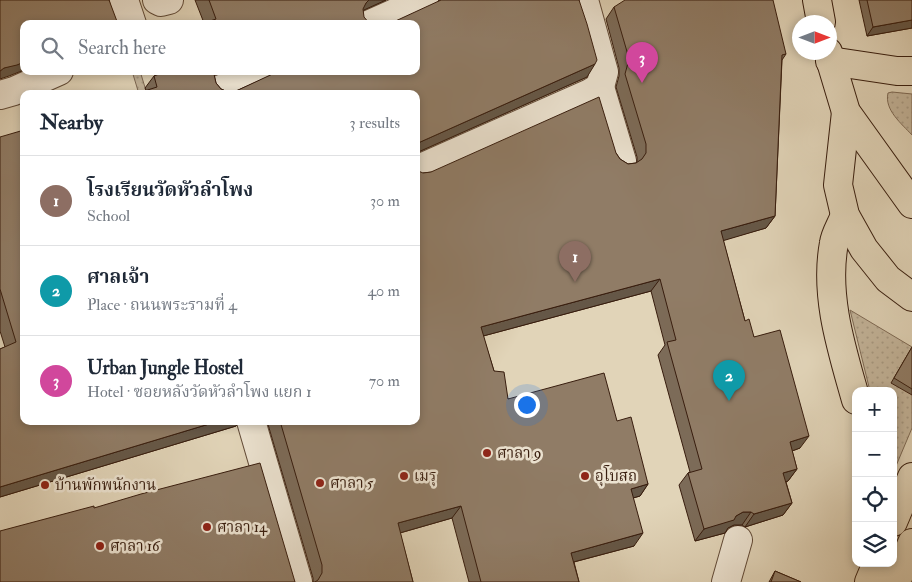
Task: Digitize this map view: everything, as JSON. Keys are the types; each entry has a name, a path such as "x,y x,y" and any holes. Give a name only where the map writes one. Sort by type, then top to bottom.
{"main road":[{"path":"817,0 820,15"},
{"path":"837,59 897,71 912,71"},
{"path":"830,60 846,112 912,204"},
{"path":"846,112 838,185 845,215 864,249 888,279 912,297"},
{"path":"845,215 834,241 831,270 834,309 839,338 852,387"},
{"path":"897,513 912,477"},
{"path":"896,582 912,543"},
{"path":"869,582 875,567"}],"street":[{"path":"124,0 131,20"},
{"path":"157,0 161,2 169,0"},
{"path":"379,20 424,0"},
{"path":"584,0 604,72 600,87 622,161"},
{"path":"0,95 50,75"},
{"path":"220,85 250,75"},
{"path":"420,168 600,87"},
{"path":"252,425 298,582"},
{"path":"726,582 738,540"}],"shaded area":[{"path":"133,75 141,75 146,90 138,90"},
{"path":"888,93 912,94 912,135 891,111 887,99"},
{"path":"850,310 912,347 912,428 897,464 897,387 869,387"}],"building":[{"path":"0,0 109,0 116,20 20,20 20,64 0,71"},
{"path":"209,0 369,0 363,9 364,17 367,20 213,20 216,19"},
{"path":"441,0 579,0 597,60 595,64 420,142 420,90 238,90 270,75 420,75 420,20 398,20"},
{"path":"625,0 773,0 786,54 782,55 775,216 721,231 745,321 749,319 754,337 780,330 809,436 790,442 797,469 783,473 792,503 754,514 743,512 736,516 734,520 704,529 688,473 702,469 667,342 676,340 660,279 481,327 494,371 504,372 508,399 604,373 617,421 631,417 648,484 631,489 643,533 571,553 579,582 481,582 461,506 398,523 413,582 315,582 322,573 322,565 281,425 420,425 420,172 431,172 599,97 616,153 620,159 628,164 636,163 642,159 646,153 646,144 625,74 628,55 614,7"},
{"path":"867,0 912,0 912,20 873,27"},
{"path":"157,75 214,75 216,83 223,90 148,90 157,87 154,76"},
{"path":"20,131 20,425 206,425 0,487 0,349 16,342 0,289 0,137"},
{"path":"912,347 912,389 894,378"},
{"path":"260,463 295,582 0,582 0,531 94,506 94,508"},
{"path":"775,571 801,582 771,582"}],"place":[{"name":"Urban Jungle Hostel","path":"642,83"},
{"name":"โรงเรียนวัดหัวลำโพง","path":"575,282"},
{"name":"ศาลเจ้า","path":"729,401"},
{"name":"ศาลา 9","path":"487,453"},
{"name":"เมรุ","path":"404,476"},
{"name":"อุโบสถ","path":"585,476"},
{"name":"ศาลา 5","path":"320,483"},
{"name":"บ้านพักพนักงาน","path":"45,485"},
{"name":"ศาลา 14","path":"207,527"},
{"name":"ศาลา 16","path":"100,546"}]}
